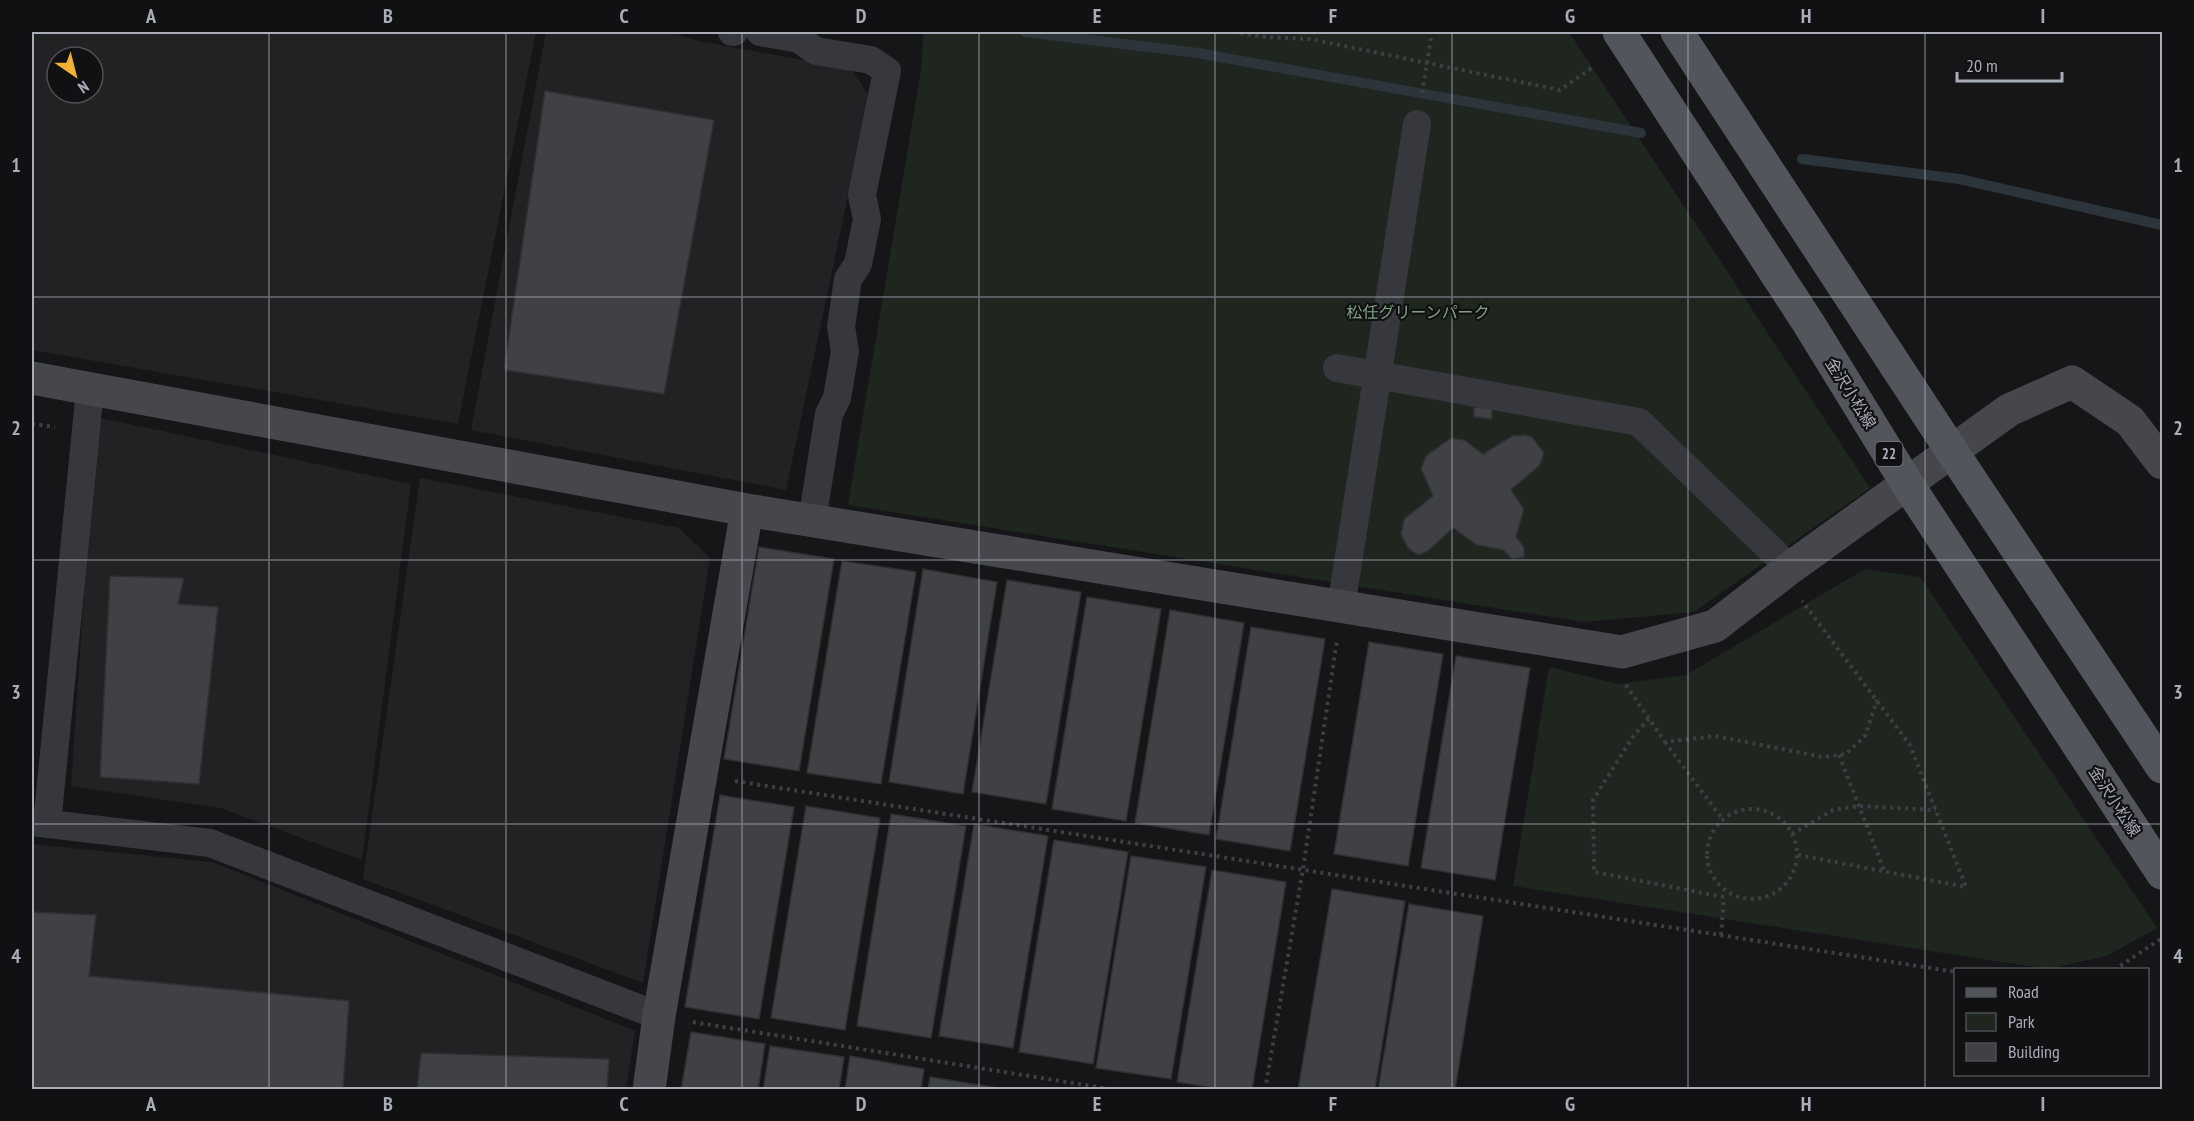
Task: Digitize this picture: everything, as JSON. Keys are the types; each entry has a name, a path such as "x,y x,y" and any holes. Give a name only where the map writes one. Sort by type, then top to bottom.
{"main road":[{"name":"金沢小松線","path":"1619,32 1809,324 1908,485 2163,873"},
{"path":"1677,32 1953,453 2163,767"}],"street":[{"path":"760,32 799,39 816,51 871,60 887,71 862,195 867,219 858,264 848,279 841,327 845,351 837,398 829,414 812,521"},
{"path":"1341,607 1417,124"},
{"path":"1337,369 1377,374 1639,423 1786,571"},
{"path":"32,378 747,510 1622,652 1715,626 1786,571 1953,453 2009,410 2072,382 2130,421 2163,463"},
{"path":"90,389 39,823 210,843 659,1016"},
{"path":"649,1089 659,1016 747,510"}],"path":[{"path":"1233,32 1266,37 1310,39 1560,90 1593,67"},
{"path":"1425,71 1432,32"},
{"path":"1786,571 1910,745 1966,887 1798,855"},
{"path":"1265,1089 1303,869 1341,607"},
{"path":"1601,649 1665,742 1723,820"},
{"path":"1665,742 1715,736 1823,758 1846,754 1864,736 1877,699"},
{"path":"1649,718 1634,735 1593,800 1594,872 1724,897"},
{"path":"1839,755 1884,871"},
{"path":"701,776 1954,972"},
{"path":"1792,834 1833,810 1859,806 1936,810"},
{"path":"1745,809 1761,810 1776,815 1792,834 1798,855 1789,882 1778,892 1751,900 1737,898 1725,891 1714,880 1708,868 1707,852 1710,837 1723,820 1745,809"},
{"path":"1721,935 1725,891"},
{"path":"2116,968 2163,938"},
{"path":"659,1016 1116,1089"}],"shaded area":[{"path":"32,32 536,32 458,424 32,350"},
{"path":"546,32 669,32 699,41 852,69 869,96 786,490 471,430"},
{"path":"96,417 411,484 362,860 220,808 71,786"},
{"path":"420,478 679,528 710,558 643,983 363,879"},
{"path":"32,844 212,862 635,1031 626,1089 32,1089"}],"green space":[{"name":"松任グリーンパーク","path":"923,32 1569,32 1870,488 1694,612 1583,622 848,505 922,64"},
{"path":"1865,569 1920,577 2157,928 2107,956 2052,968 2041,968 1513,886 1549,667 1619,684 1686,675"}],"building":[{"path":"545,91 714,120 664,394 504,370"},
{"path":"1474,407 1492,408 1492,419 1474,417"},
{"path":"1512,436 1532,437 1544,453 1540,465 1511,490 1524,509 1516,537 1524,547 1524,557 1512,559 1503,550 1477,545 1453,528 1428,551 1418,555 1408,548 1401,534 1404,519 1433,496 1421,469 1426,456 1451,438 1464,440 1483,454"},
{"path":"759,547 834,559 799,771 724,759"},
{"path":"842,561 916,572 881,784 807,773"},
{"path":"923,569 997,582 963,794 889,782"},
{"path":"110,576 184,578 178,604 218,607 199,784 100,777"},
{"path":"1007,580 1081,592 1046,804 972,792"},
{"path":"1087,597 1161,609 1126,821 1052,809"},
{"path":"1170,610 1244,623 1209,835 1135,823"},
{"path":"1251,627 1325,639 1290,851 1216,839"},
{"path":"1369,642 1443,654 1408,866 1334,854"},
{"path":"1456,656 1530,668 1495,880 1421,868"},
{"path":"720,795 794,807 759,1019 685,1007"},
{"path":"806,806 880,818 845,1030 771,1018"},
{"path":"891,814 966,826 931,1038 857,1026"},
{"path":"974,824 1048,836 1013,1048 939,1036"},
{"path":"1054,840 1128,852 1093,1064 1019,1052"},
{"path":"1131,856 1206,867 1171,1079 1096,1068"},
{"path":"1212,870 1286,882 1252,1090 1226,1090 1177,1082"},
{"path":"1332,889 1405,901 1375,1090 1298,1090"},
{"path":"1409,904 1483,916 1455,1090 1378,1090"},
{"path":"32,912 96,915 89,976 349,1001 343,1090 32,1090"},
{"path":"691,1032 765,1044 758,1090 681,1090"},
{"path":"770,1046 844,1057 839,1090 763,1090"},
{"path":"421,1053 609,1059 607,1090 417,1090"},
{"path":"850,1056 924,1069 921,1090 845,1090"},
{"path":"930,1077 1004,1089 1004,1090 928,1090"}],"waterway":[{"path":"1025,32 1198,53 1641,133"},
{"path":"1802,159 1959,179 2162,225"}]}
